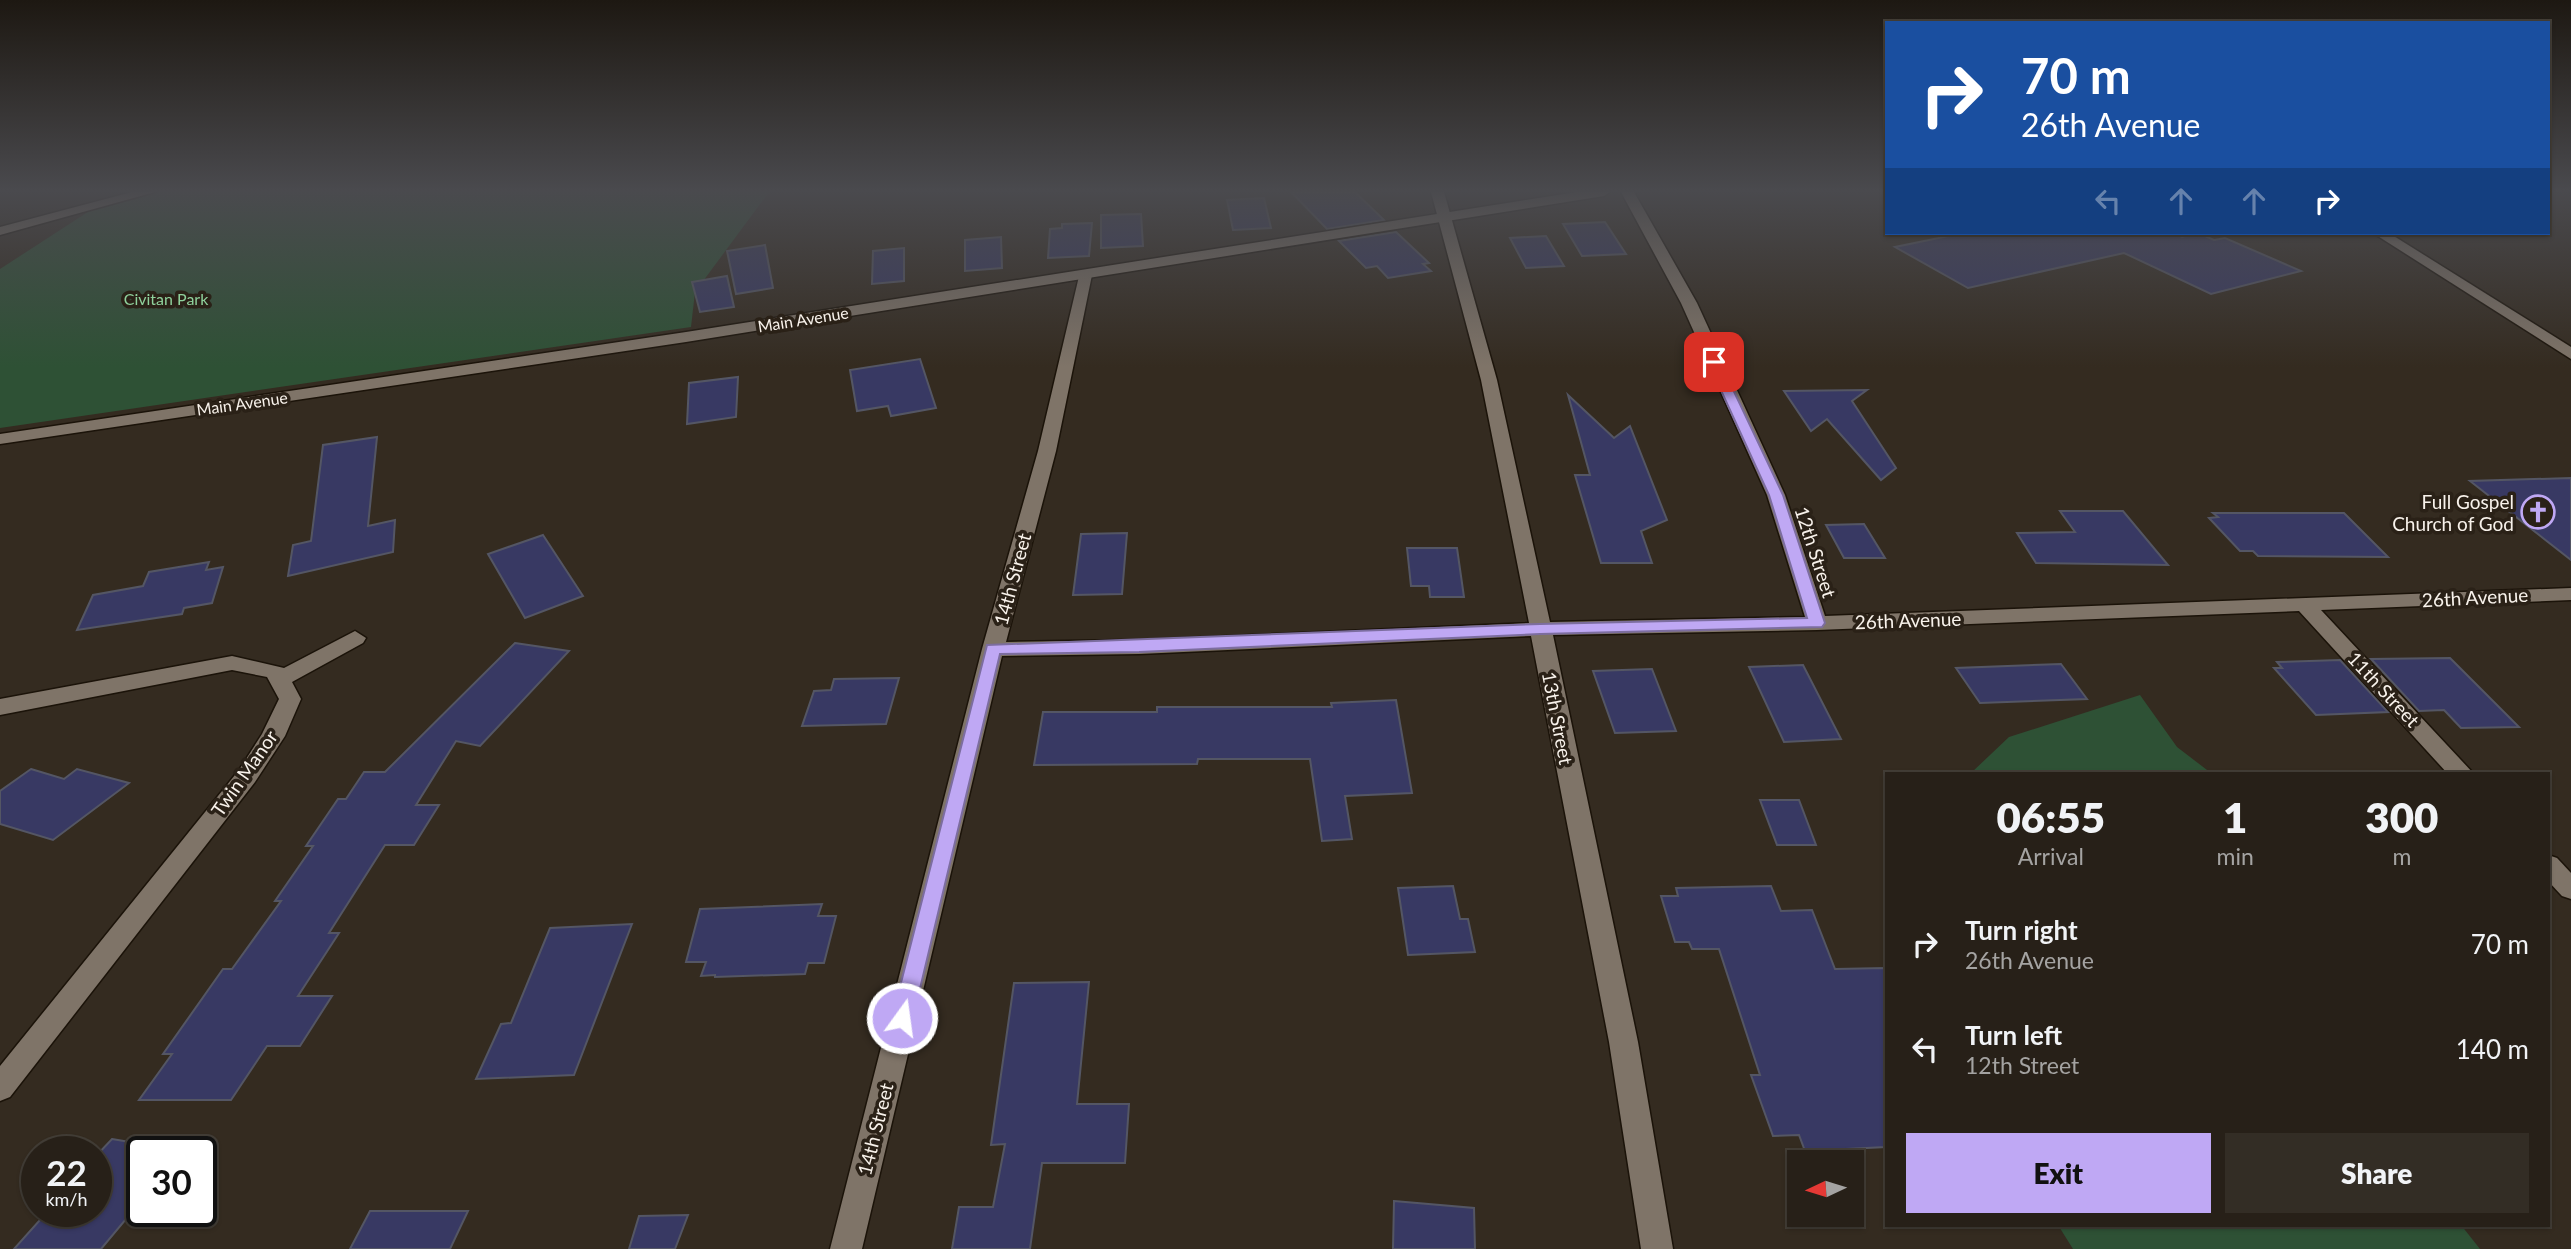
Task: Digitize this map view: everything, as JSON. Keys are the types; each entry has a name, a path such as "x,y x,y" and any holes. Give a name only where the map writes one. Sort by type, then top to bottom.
{"street":[{"name":"Main Avenue","path":"0,439 1238,250"},
{"name":"13th Street","path":"1456,250 1503,441 1598,914 1657,1249"},
{"name":"12th Street","path":"1660,250 1689,303 1776,495 1817,623"},
{"path":"2407,250 2571,354"},
{"name":"14th Street","path":"846,1249 993,649 1046,451 1085,275"},
{"name":"26th Avenue","path":"993,649 1139,647 1540,629 1817,623 2571,594"},
{"name":"11th Street","path":"2305,605 2460,772"},
{"path":"0,707 232,663 275,671 279,680 355,638"},
{"name":"Twin Manor","path":"0,1088 247,776 273,736 290,699 279,680"},
{"path":"2550,867 2571,889"}],"green space":[{"name":"Civitan Park","path":"29,250 726,250 695,292 691,327 0,428 0,269"},
{"path":"2140,695 2177,747 2210,772 1972,772 2009,737"},
{"path":"2059,1227 2463,1227 2480,1249 2073,1249"}],"building":[{"path":"766,250 773,288 736,294 727,251"},
{"path":"904,250 904,281 872,284 873,251"},
{"path":"965,250 1001,250 1002,268 965,271"},
{"path":"1049,250 1090,250 1089,256 1048,258"},
{"path":"1348,250 1415,250 1429,263 1423,264 1431,271 1388,278 1377,266 1366,268"},
{"path":"1517,250 1555,250 1564,266 1526,268"},
{"path":"1579,250 1624,250 1626,254 1582,256"},
{"path":"1901,250 2253,250 2301,271 2211,294 2124,253 1968,288"},
{"path":"727,276 734,307 700,312 692,282"},
{"path":"920,359 936,408 891,416 888,406 857,411 850,370"},
{"path":"738,377 736,417 687,424 689,383"},
{"path":"1867,390 1852,401 1896,468 1881,480 1827,419 1811,431 1784,391"},
{"path":"1568,395 1614,438 1630,426 1667,520 1641,531 1652,563 1601,563 1575,475 1590,475"},
{"path":"377,437 368,526 395,520 393,552 288,576 293,545 311,541 323,445"},
{"name":"Full Gospel Church of God","path":"2571,478 2571,560 2470,481"},
{"path":"2060,511 2123,511 2168,565 2036,563 2017,533 2075,532"},
{"path":"2213,513 2344,513 2388,557 2258,556 2253,551 2240,551 2209,518 2218,517"},
{"path":"1864,524 1885,558 1844,558 1826,525"},
{"path":"1127,533 1122,594 1073,595 1081,534"},
{"path":"543,535 583,596 525,618 488,554"},
{"path":"1407,548 1457,548 1464,597 1430,597 1429,586 1411,586"},
{"path":"209,562 206,570 223,567 212,603 184,608 182,614 77,630 93,595 143,586 149,572"},
{"path":"515,643 569,651 480,746 456,741 416,805 439,805 414,845 385,845 329,933 339,933 298,996 332,996 300,1046 267,1046 231,1100 139,1100 172,1054 163,1054 223,969 232,969 281,901 275,901 313,846 306,846 338,799 346,799 364,772 385,772"},
{"path":"2450,658 2519,727 2461,728 2444,710 2419,711 2371,659"},
{"path":"2340,660 2388,712 2316,715 2274,668 2282,668 2277,662"},
{"path":"2061,664 2087,699 1980,703 1956,668"},
{"path":"1803,665 1841,739 1784,742 1749,667"},
{"path":"1652,669 1676,731 1615,733 1593,671"},
{"path":"899,678 886,724 802,726 814,691 831,690 834,679"},
{"path":"1396,700 1412,793 1345,796 1352,839 1322,841 1310,759 1198,759 1197,764 1034,765 1043,712 1157,712 1157,707 1332,707 1331,703"},
{"path":"31,769 64,779 77,769 129,783 53,840 0,824 0,791"},
{"path":"1760,800 1799,800 1816,845 1777,845"},
{"path":"1453,886 1460,919 1468,919 1475,952 1408,955 1398,888"},
{"path":"1771,886 1781,911 1812,910 1835,969 1885,968 1885,1147 1805,1150 1799,1135 1773,1136 1751,1075 1760,1075 1719,949 1692,949 1689,942 1675,942 1661,896 1678,896 1676,888"},
{"path":"822,904 818,916 836,916 824,963 808,963 805,974 701,976 706,962 686,962 700,909"},
{"path":"632,924 574,1075 476,1079 501,1024 511,1023 550,928"},
{"path":"1089,982 1077,1104 1129,1104 1125,1163 1042,1163 1030,1249 952,1249 959,1207 993,1207 1005,1144 991,1145 1014,983"},
{"path":"112,1139 126,1141 126,1219 101,1249 14,1249 34,1227 112,1227"},
{"path":"1394,1201 1474,1208 1475,1249 1393,1249"},
{"path":"370,1211 468,1211 450,1249 350,1249"},
{"path":"688,1215 675,1249 629,1249 639,1216"}],"place":[{"name":"Full Gospel Church of God","path":"2538,512"}],"route":[{"path":"902,1018 993,649 1139,647 1540,629 1817,623 1776,495 1714,362"}]}
